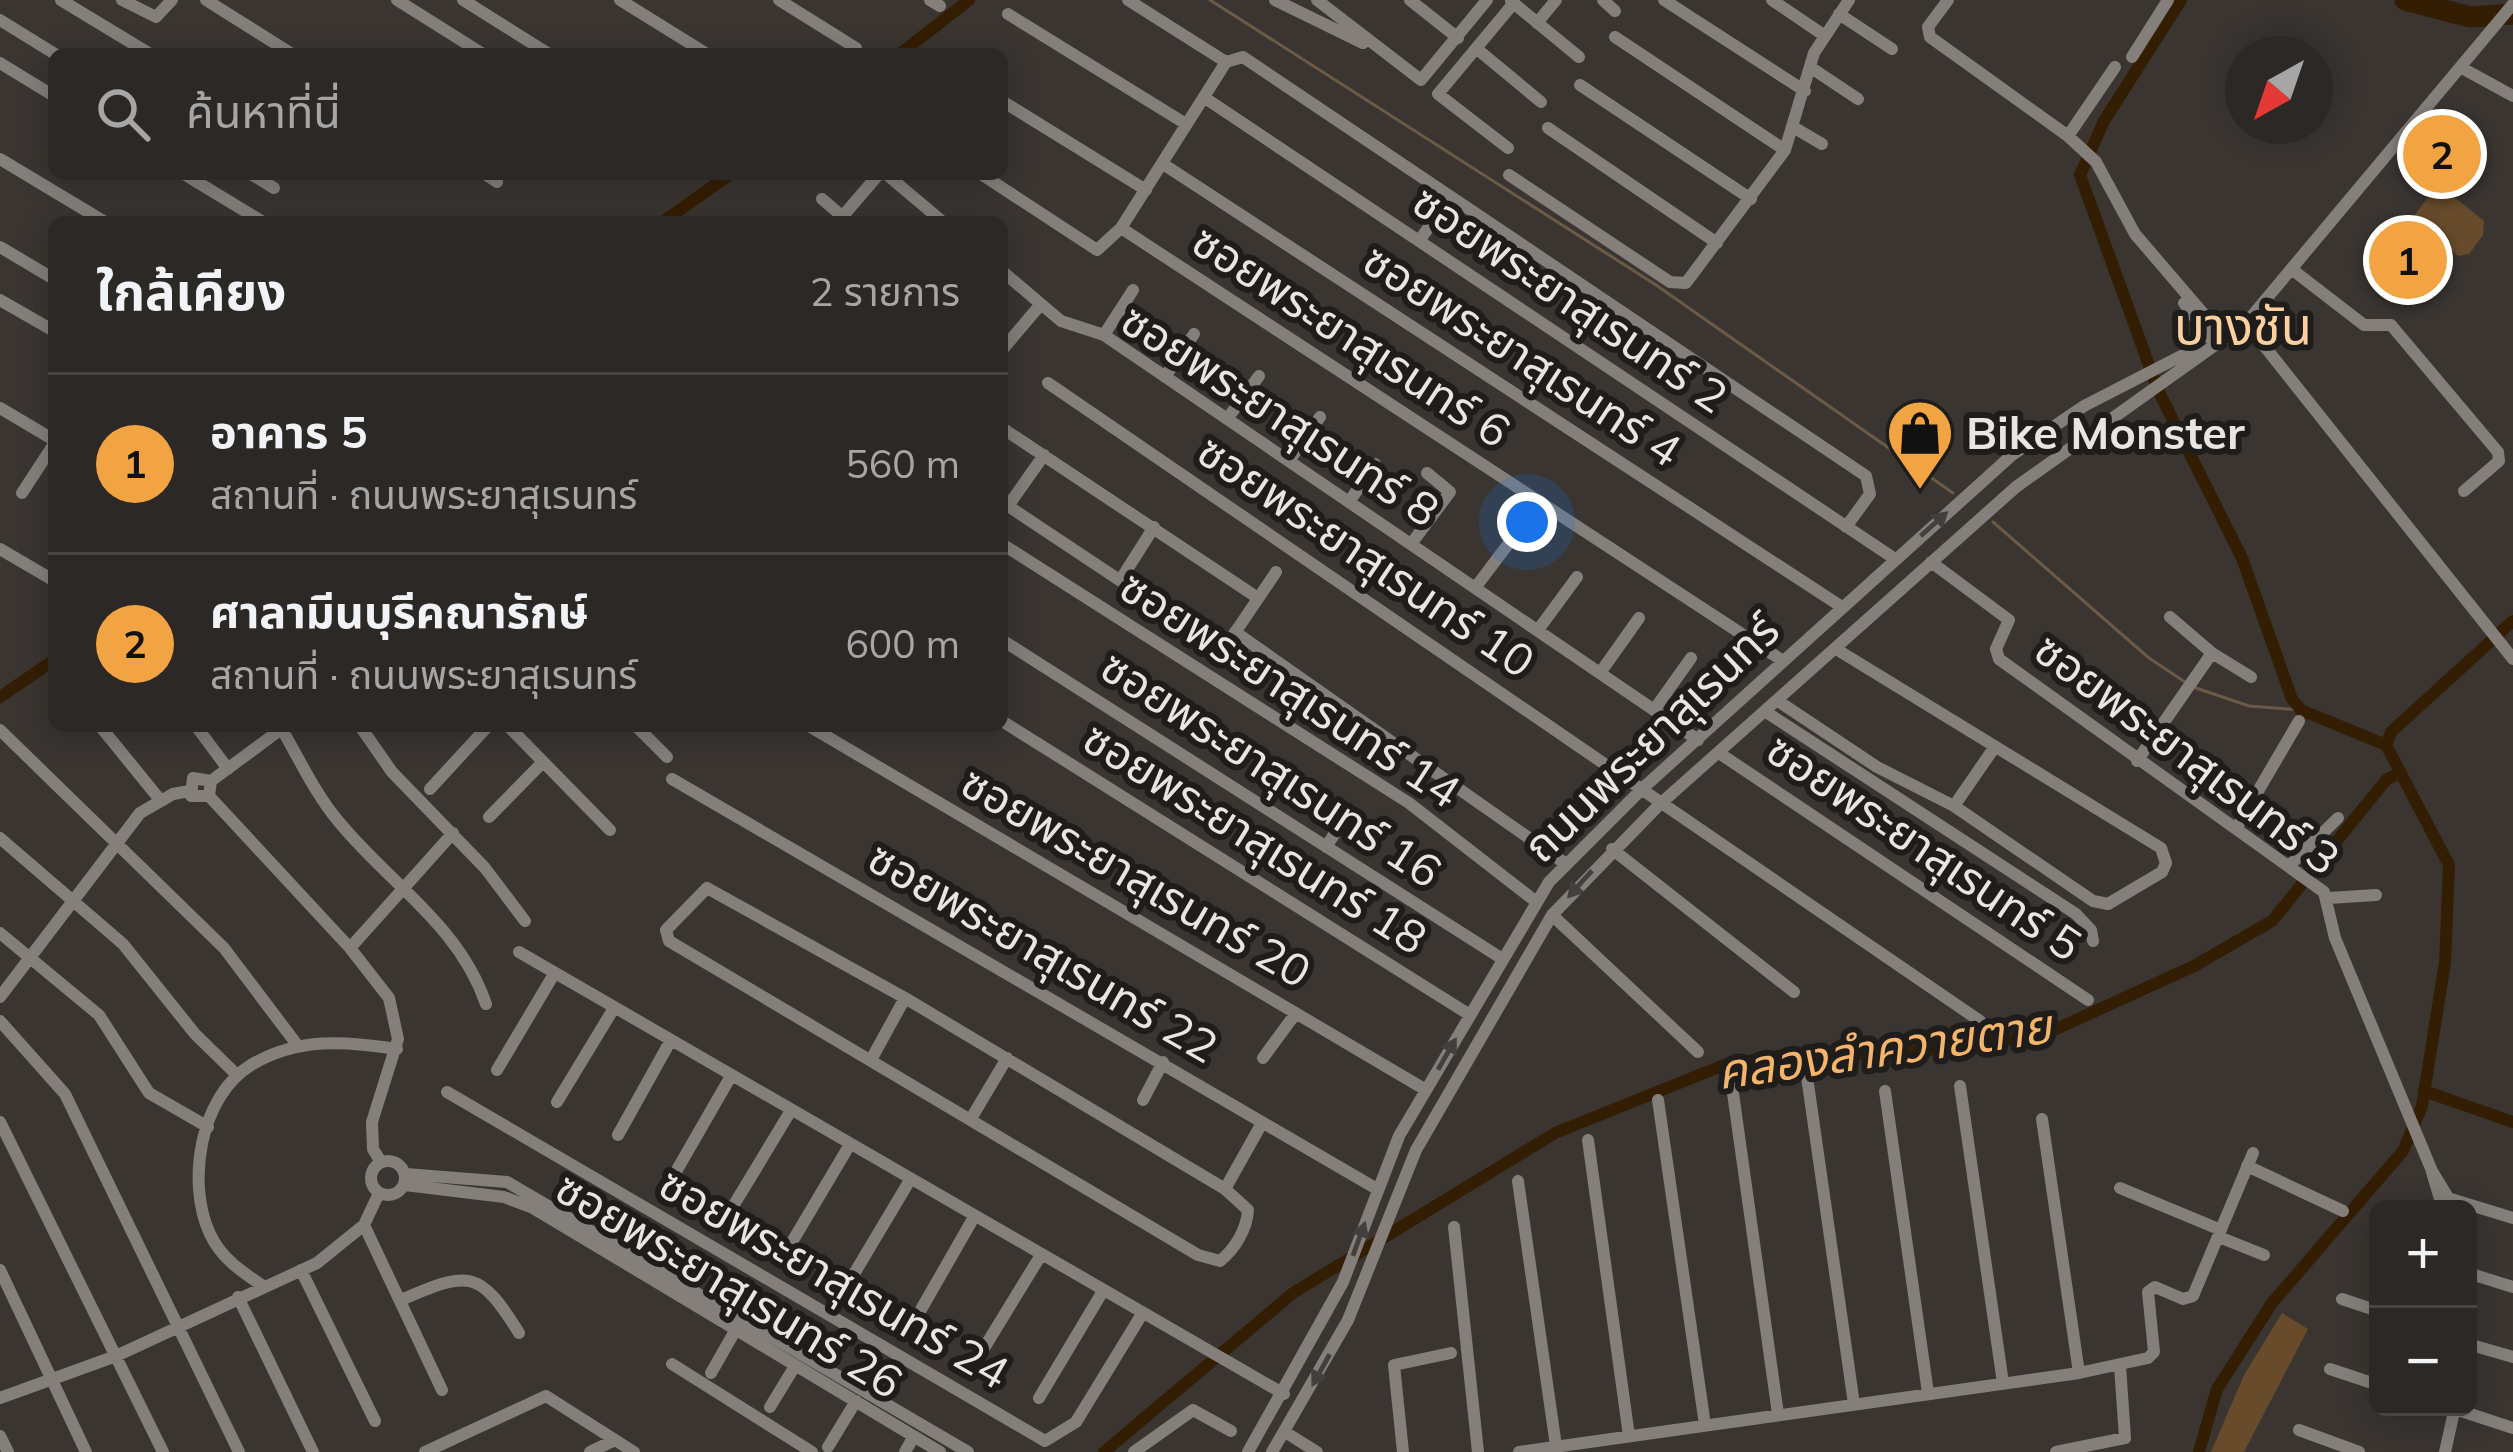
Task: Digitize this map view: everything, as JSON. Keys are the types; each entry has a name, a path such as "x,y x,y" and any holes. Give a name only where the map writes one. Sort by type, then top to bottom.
{"street":[{"path":"62,0 139,48"},
{"path":"122,0 156,16 172,0"},
{"path":"206,0 282,48"},
{"path":"397,0 473,48"},
{"path":"463,0 539,48"},
{"path":"620,0 697,48"},
{"path":"778,0 856,48"},
{"path":"1128,0 1226,62"},
{"path":"1275,0 1391,57"},
{"path":"1317,0 1421,80 1487,0"},
{"path":"1410,0 1458,38"},
{"path":"1537,23 1556,0"},
{"path":"1603,0 1615,10"},
{"path":"1664,0 1805,91"},
{"path":"1772,0 1825,36"},
{"path":"1509,175 1679,285 1718,243 1785,150 1810,67 1849,0"},
{"path":"1948,0 1928,27 1930,37 2096,162 2135,234 2180,290 2214,345"},
{"path":"2132,57 2168,0"},
{"path":"1508,148 1438,94 1511,2 1580,57"},
{"name":"ถนนพระยาสุเรนทร์","path":"1272,1452 1364,1285 1417,1150 1552,915 1662,802 2016,487 2172,369 2246,323 2513,4"},
{"path":"1008,14 1186,124"},
{"path":"1839,14 1892,49"},
{"path":"0,20 48,49"},
{"path":"1615,38 1785,150"},
{"path":"1477,49 1541,102"},
{"path":"990,180 1088,248 1104,246 1121,228 1226,62 1243,57 1866,476 1870,494 1846,527"},
{"path":"0,63 48,91"},
{"path":"1810,67 1858,98"},
{"path":"2073,141 2115,68"},
{"path":"2462,68 2513,96"},
{"path":"1580,85 1751,200"},
{"name":"ซอยพระยาสุเรนทร์ 2","path":"1205,98 1895,560"},
{"path":"1008,105 1146,190"},
{"path":"1793,127 1822,144"},
{"path":"1548,128 1718,243"},
{"path":"0,159 95,216"},
{"name":"ซอยพระยาสุเรนทร์ 4","path":"1162,164 1841,607"},
{"path":"194,180 253,216"},
{"path":"260,180 274,188"},
{"path":"848,216 878,180"},
{"path":"891,180 936,216"},
{"path":"1419,241 1450,197"},
{"path":"822,199 842,216"},
{"name":"ซอยพระยาสุเรนทร์ 6","path":"1121,228 1783,662"},
{"path":"0,247 48,275"},
{"path":"2294,271 2364,325 2391,326 2498,452 2500,461 2464,491"},
{"name":"ซอยพระยาสุเรนทร์ 8","path":"1008,277 1072,327 1104,335 1698,740"},
{"path":"1104,335 1133,290"},
{"path":"0,300 48,328"},
{"path":"1008,343 1041,304"},
{"path":"2246,323 2512,657"},
{"path":"1166,377 1194,334"},
{"name":"ถนนพระยาสุเรนทร์","path":"1248,1452 1343,1282 1376,1192 1426,1090 1534,900 1643,788 2012,455 2054,424 2134,379 2172,369"},
{"path":"1227,419 1259,376"},
{"name":"ซอยพระยาสุเรนทร์ 10","path":"1048,383 1980,1021"},
{"path":"0,408 48,438"},
{"path":"1289,461 1320,417"},
{"path":"1008,432 1258,598"},
{"path":"22,493 48,452"},
{"path":"1008,500 1044,455"},
{"path":"1349,502 1375,464"},
{"path":"1411,544 1450,492 1427,473"},
{"path":"1008,506 1214,643 1225,644 1276,572"},
{"path":"1121,579 1154,527"},
{"path":"1475,588 1509,543"},
{"name":"ซอยพระยาสุเรนทร์ 14","path":"1008,548 1409,803 1534,900"},
{"path":"0,549 48,577"},
{"name":"ซอยพระยาสุเรนทร์ 3","path":"1931,562 2009,620 1996,649 1999,659 2293,866 2327,895 2335,938 2446,1200"},
{"path":"1538,630 1577,577"},
{"path":"2170,617 2212,653 2251,677"},
{"path":"1600,673 1639,618"},
{"path":"1235,632 1566,864"},
{"name":"ซอยพระยาสุเรนทร์ 16","path":"1008,644 1501,958"},
{"path":"1778,701 1877,767 1954,806 2101,904 2162,872 2166,863 2161,848 1836,649"},
{"path":"2138,761 2212,653"},
{"path":"1654,710 1690,658"},
{"path":"1766,712 2076,914 2091,930 2093,941"},
{"path":"2237,827 2299,721"},
{"name":"ซอยพระยาสุเรนทร์ 18","path":"1008,725 1470,1015"},
{"path":"0,730 224,948 298,1046"},
{"path":"105,732 160,801"},
{"path":"200,732 228,769"},
{"path":"189,791 200,800 228,769 276,732"},
{"path":"285,732 336,818 468,961 485,1004"},
{"path":"363,732 392,772 453,833 525,921"},
{"path":"430,789 482,732"},
{"path":"514,732 610,830"},
{"path":"642,732 667,757"},
{"name":"ซอยพระยาสุเรนทร์ 20","path":"819,732 1426,1090"},
{"path":"1954,806 1994,748"},
{"name":"ซอยพระยาสุเรนทร์ 5","path":"1719,753 2088,1000"},
{"path":"489,817 543,761"},
{"path":"0,997 112,844 140,813 189,791 198,776 389,998 397,1049 372,1122 373,1149 381,1162 371,1177 379,1193 364,1225 334,1252 116,1356 0,1398"},
{"name":"ซอยพระยาสุเรนทร์ 22","path":"672,778 1163,1062 1376,1192"},
{"path":"1326,847 1350,811"},
{"path":"2293,866 2338,818"},
{"path":"350,948 453,833"},
{"path":"0,838 123,944 195,1034 237,1075"},
{"path":"1612,849 1793,992"},
{"path":"707,888 905,998 1225,1189 1248,1210 1247,1223 1229,1254 1220,1261 1210,1260 872,1058 669,940 666,930 671,920 707,888"},
{"path":"2327,895 2376,895"},
{"path":"1552,915 1698,1052"},
{"path":"0,933 99,1016 149,1093 208,1127"},
{"path":"519,952 1284,1394"},
{"path":"497,1070 554,974"},
{"path":"872,1058 905,998"},
{"path":"557,1102 614,1008"},
{"path":"1263,1058 1296,1012"},
{"path":"0,1022 65,1094 238,1452"},
{"path":"618,1135 671,1040"},
{"path":"263,1286 229,1261 210,1236 199,1188 208,1127 237,1075 298,1046 345,1041 397,1049"},
{"path":"972,1117 1006,1058"},
{"path":"1143,1100 1163,1062"},
{"path":"674,1175 731,1076"},
{"path":"1807,1077 1854,1403"},
{"path":"1732,1086 1778,1414"},
{"path":"1960,1086 2003,1383"},
{"path":"1885,1091 1928,1393"},
{"name":"ซอยพระยาสุเรนทร์ 24","path":"447,1092 1045,1441 1076,1422 1142,1314"},
{"path":"1658,1100 1705,1425"},
{"path":"732,1208 790,1112"},
{"path":"2042,1119 2079,1373"},
{"path":"0,1122 163,1452"},
{"path":"1225,1189 1262,1123"},
{"path":"1588,1140 1629,1436"},
{"path":"792,1242 849,1145"},
{"path":"1519,1452 2120,1366 2154,1352 2147,1297 2151,1288 2183,1299 2193,1296 2250,1159 2343,1210"},
{"name":"ซอยพระยาสุเรนทร์ 26","path":"381,1162 396,1162 405,1179"},
{"name":"ซอยพระยาสุเรนทร์ 26","path":"379,1193 394,1195 405,1179"},
{"name":"ซอยพระยาสุเรนทร์ 26","path":"405,1179 507,1182 937,1444"},
{"path":"848,1284 910,1180"},
{"path":"1518,1181 1556,1446"},
{"path":"2120,1187 2264,1255"},
{"path":"2477,1211 2513,1218"},
{"path":"915,1320 974,1217"},
{"path":"364,1225 442,1390"},
{"path":"1454,1227 1478,1452"},
{"path":"978,1358 1041,1255"},
{"path":"0,1270 86,1452"},
{"path":"301,1270 375,1420"},
{"path":"401,1300 464,1277 496,1296 519,1333"},
{"path":"2477,1279 2513,1287"},
{"path":"1040,1398 1103,1291"},
{"path":"238,1297 313,1452"},
{"path":"2342,1299 2369,1308"},
{"name":"ซอยพระยาสุเรนทร์ 26","path":"712,1309 734,1331 914,1436 968,1452"},
{"path":"710,1373 734,1331"},
{"path":"2477,1347 2513,1357"},
{"path":"1403,1452 1394,1365 1451,1353"},
{"path":"672,1364 812,1452"},
{"path":"770,1407 795,1366"},
{"path":"2056,1452 2122,1442 2126,1435 2120,1366"},
{"path":"2330,1369 2369,1382"},
{"path":"425,1452 546,1396 634,1452"},
{"path":"828,1447 856,1401"},
{"path":"1140,1451 1193,1410 1231,1431"},
{"path":"2444,1452 2451,1416"},
{"path":"2477,1416 2513,1428"},
{"path":"2299,1430 2360,1452"},
{"path":"1285,1432 1317,1452"},
{"path":"0,1436 8,1452"},
{"path":"905,1452 914,1436"},
{"path":"590,1452 615,1440"},
{"path":"782,1442 796,1452"}],"shaded area":[{"path":"2438,184 2484,221 2483,235 2469,254 2458,256 2411,220"},
{"path":"2282,1313 2308,1329 2244,1452 2211,1452 2244,1375"}],"waterway":[{"path":"908,48 969,0"},
{"path":"1210,0 1656,285 1953,493"},
{"path":"2181,0 2104,121 2080,175 2158,390 2242,558 2292,699 2301,710 2386,745"},
{"path":"2405,0 2470,17 2513,14"},
{"path":"671,216 722,180"},
{"path":"1993,522 2149,658 2185,682"},
{"path":"2199,1452 2217,1389 2272,1303 2403,1151 2422,1106 2445,962 2449,865 2386,745 2391,732 2513,621"},
{"path":"0,697 48,664"},
{"path":"2193,687 2249,706 2301,710"},
{"name":"คลองลำควายตาย","path":"1104,1452 1293,1293 1555,1133 1724,1065 1784,1055 1897,1054 2043,1035 2194,966 2272,921 2386,780 2399,773"},
{"path":"2424,1091 2513,1122"}],"place":[{"name":"ศาลามีนบุรีคณารักษ์","path":"2442,154"},
{"name":"อาคาร 5","path":"2408,260"},
{"name":"Bike Monster","path":"1920,492"}],"district":[{"name":"บางชัน","path":"2243,326"}]}
